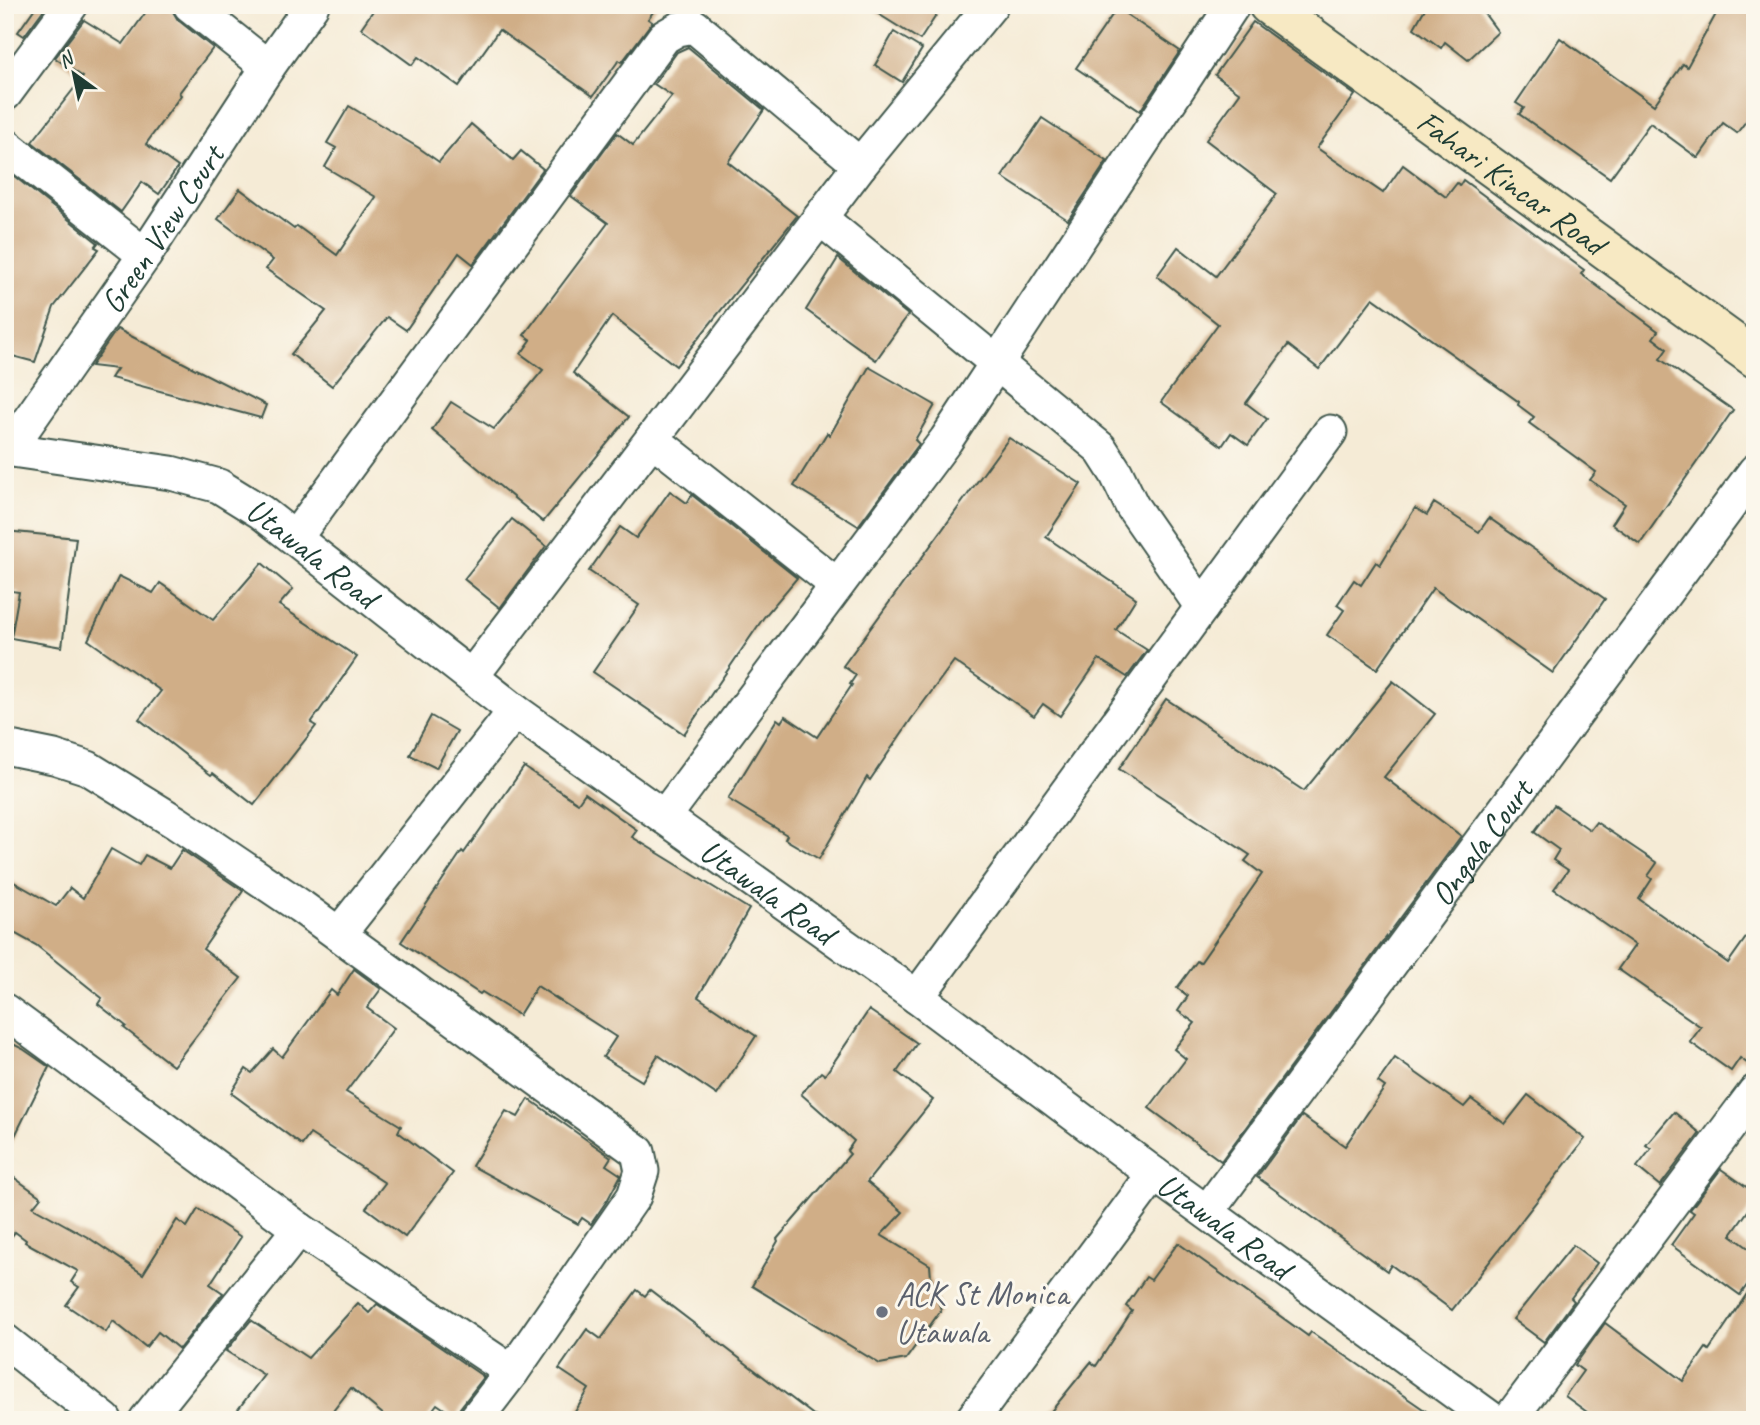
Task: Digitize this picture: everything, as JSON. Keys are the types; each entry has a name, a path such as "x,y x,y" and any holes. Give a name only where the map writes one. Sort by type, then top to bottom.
{"street":[{"path":"5,94 71,5"},
{"path":"190,5 268,67"},
{"name":"Green View Court","path":"7,449 145,255 268,67 312,5"},
{"path":"472,676 860,165 991,5"},
{"path":"664,817 946,440 1233,5"},
{"name":"Fahari Kincar Road","path":"1285,10 1755,358"},
{"path":"295,538 664,37 678,29 694,26 860,165"},
{"path":"5,145 145,255"},
{"path":"820,218 1100,448 1132,506 1202,607"},
{"path":"917,996 1330,432"},
{"path":"652,439 837,586"},
{"name":"Utawala Road","path":"7,449 171,473 219,486 261,512 515,710 917,996 1154,1174 1493,1420"},
{"name":"Ongala Court","path":"1207,1212 1755,471"},
{"path":"339,934 515,710"},
{"path":"5,747 54,757 88,768 177,823 339,934 638,1152 642,1171 634,1196 475,1420"},
{"path":"5,1011 299,1229 512,1371"},
{"path":"1509,1420 1755,1092"},
{"path":"972,1420 1154,1174"},
{"path":"146,1420 299,1229"},
{"path":"5,1340 105,1420"}],"building":[{"path":"37,5 47,5 24,36 18,32"},
{"path":"151,5 169,5 178,20 213,48 179,93 181,95 146,144 178,167 159,194 142,182 121,212 32,142 83,77 55,58 84,20 123,44"},
{"path":"377,5 658,5 648,19 652,22 622,62 619,60 593,96 499,30 459,86 418,57 412,65 361,28"},
{"path":"864,5 943,5 920,40"},
{"path":"1427,5 1478,5 1498,32 1468,60 1445,42 1441,48 1414,28"},
{"path":"1721,5 1755,5 1755,109 1737,133 1723,123 1698,158 1650,123 1610,178 1519,114 1524,108 1516,103 1560,38 1654,105 1683,64 1687,67"},
{"path":"1117,8 1180,51 1140,111 1076,68"},
{"path":"1253,22 1355,95 1317,148 1383,193 1403,165 1446,197 1457,183 1460,185 1463,180 1584,270 1581,274 1658,331 1653,338 1667,349 1660,359 1733,410 1640,544 1612,524 1625,504 1590,480 1596,472 1529,423 1534,417 1518,405 1519,402 1373,298 1319,369 1288,345 1246,403 1267,419 1248,445 1231,433 1222,446 1161,402 1218,324 1157,276 1178,247 1216,276 1277,194 1206,140 1240,93 1215,75"},
{"path":"894,32 922,49 902,82 875,65"},
{"path":"688,47 764,110 728,162 797,216 676,366 612,316 573,373 629,417 543,522 432,430 451,402 494,429 543,370 521,354 531,340 524,335 608,223 571,196 617,133 633,145 672,96 654,84 677,52"},
{"path":"349,106 439,162 471,124 513,160 521,151 543,169 473,264 459,253 406,330 387,317 332,386 291,354 326,311 266,269 273,260 218,219 240,189 294,229 297,226 337,255 376,197 325,167 336,148 327,143"},
{"path":"1042,118 1107,161 1068,220 1002,177"},
{"path":"9,172 98,243 95,247 99,249 54,307 35,362 5,354 5,176"},
{"path":"838,258 908,315 876,360 806,310"},
{"path":"117,329 266,405 261,418 111,378 117,369 91,366"},
{"path":"869,367 935,405 915,440 919,444 858,526 794,486 827,433 830,435"},
{"path":"1009,438 1081,484 1046,537 1136,598 1116,630 1147,650 1127,677 1099,659 1060,716 1043,704 1034,716 954,661 870,780 867,777 819,859 785,839 787,835 728,799 777,719 781,722 785,716 817,737 856,675 843,666"},
{"path":"670,491 687,503 692,495 797,578 764,617 684,734 593,672 639,605 589,571 620,527 636,538"},
{"path":"1434,503 1479,532 1489,518 1605,599 1553,673 1433,588 1377,669 1327,635 1344,610 1337,605 1354,580 1361,585 1376,562 1380,565 1415,508 1427,515"},
{"path":"512,519 546,546 500,608 464,579"},
{"path":"5,531 76,538 62,647 11,638 19,592 11,591 12,581 5,581"},
{"path":"262,563 293,589 279,605 357,657 311,723 316,726 254,805 139,719 161,691 88,640 119,576 153,593 160,583 213,620"},
{"path":"1393,681 1435,714 1384,777 1461,836 1221,1161 1149,1108 1186,1059 1174,1049 1195,1023 1178,1011 1188,996 1177,988 1197,961 1200,963 1262,874 1245,861 1250,855 1119,769 1166,699 1304,791"},
{"path":"431,716 457,731 436,768 410,755"},
{"path":"524,767 578,803 585,793 637,830 632,837 749,909 698,997 756,1036 717,1095 658,1055 642,1081 603,1057 616,1037 537,986 519,1015 482,992 480,994 401,942 462,851 464,853"},
{"path":"1554,805 1590,830 1596,822 1657,863 1648,876 1652,879 1639,899 1728,963 1755,925 1755,1069 1740,1058 1731,1071 1690,1042 1701,1027 1618,969 1635,945 1554,889 1568,870 1553,860 1559,850 1534,832"},
{"path":"111,849 139,865 145,855 170,868 182,850 243,891 203,949 241,978 173,1066 98,1004 102,998 36,945 5,928 5,877 56,906 70,888 83,898"},
{"path":"354,969 381,989 367,1008 394,1028 346,1092 401,1126 398,1132 453,1173 405,1237 366,1208 385,1183 310,1134 302,1145 231,1093 246,1069 252,1073 273,1049 282,1057 331,990 337,995"},
{"path":"869,1010 917,1043 897,1072 933,1100 867,1182 903,1212 881,1235 930,1265 931,1278 941,1310 906,1359 880,1364 752,1286 777,1239 850,1154 847,1151 854,1141 801,1094 821,1072 825,1075"},
{"path":"5,1040 49,1067 5,1156"},
{"path":"1395,1058 1464,1107 1471,1099 1505,1124 1528,1095 1585,1139 1452,1310 1391,1265 1387,1271 1257,1177 1302,1116 1345,1146 1385,1087 1378,1082"},
{"path":"529,1099 611,1157 606,1165 621,1175 591,1224 582,1218 578,1224 472,1166 506,1111 518,1117"},
{"path":"1674,1112 1700,1133 1660,1186 1637,1167 1651,1149 1646,1145"},
{"path":"1721,1169 1755,1193 1755,1201 1731,1235 1755,1253 1755,1274 1740,1295 1671,1245 1694,1213 1690,1210"},
{"path":"5,1171 41,1197 33,1207 89,1238 143,1274 177,1220 187,1227 198,1209 241,1237 210,1284 223,1293 179,1349 158,1332 146,1347 113,1321 106,1332 66,1305 79,1287 71,1282 78,1271 25,1242 26,1240 15,1232 5,1245"},
{"path":"1178,1243 1308,1336 1311,1332 1439,1420 1044,1420 1091,1362 1096,1366 1132,1311 1126,1306 1146,1277 1151,1280"},
{"path":"1573,1245 1597,1263 1544,1342 1513,1319"},
{"path":"1755,1282 1755,1420 1598,1420 1565,1396 1583,1371 1575,1365 1605,1323 1683,1381 1706,1348 1709,1350"},
{"path":"637,1290 645,1296 650,1290 820,1420 570,1420 589,1389 559,1369 587,1329 601,1339"},
{"path":"358,1303 369,1313 377,1304 484,1377 456,1417 437,1404 425,1420 390,1420 351,1388 326,1420 230,1420 264,1375 226,1351 251,1320 308,1358"}],"place":[{"name":"ACK St Monica Utawala","path":"882,1312"}]}
